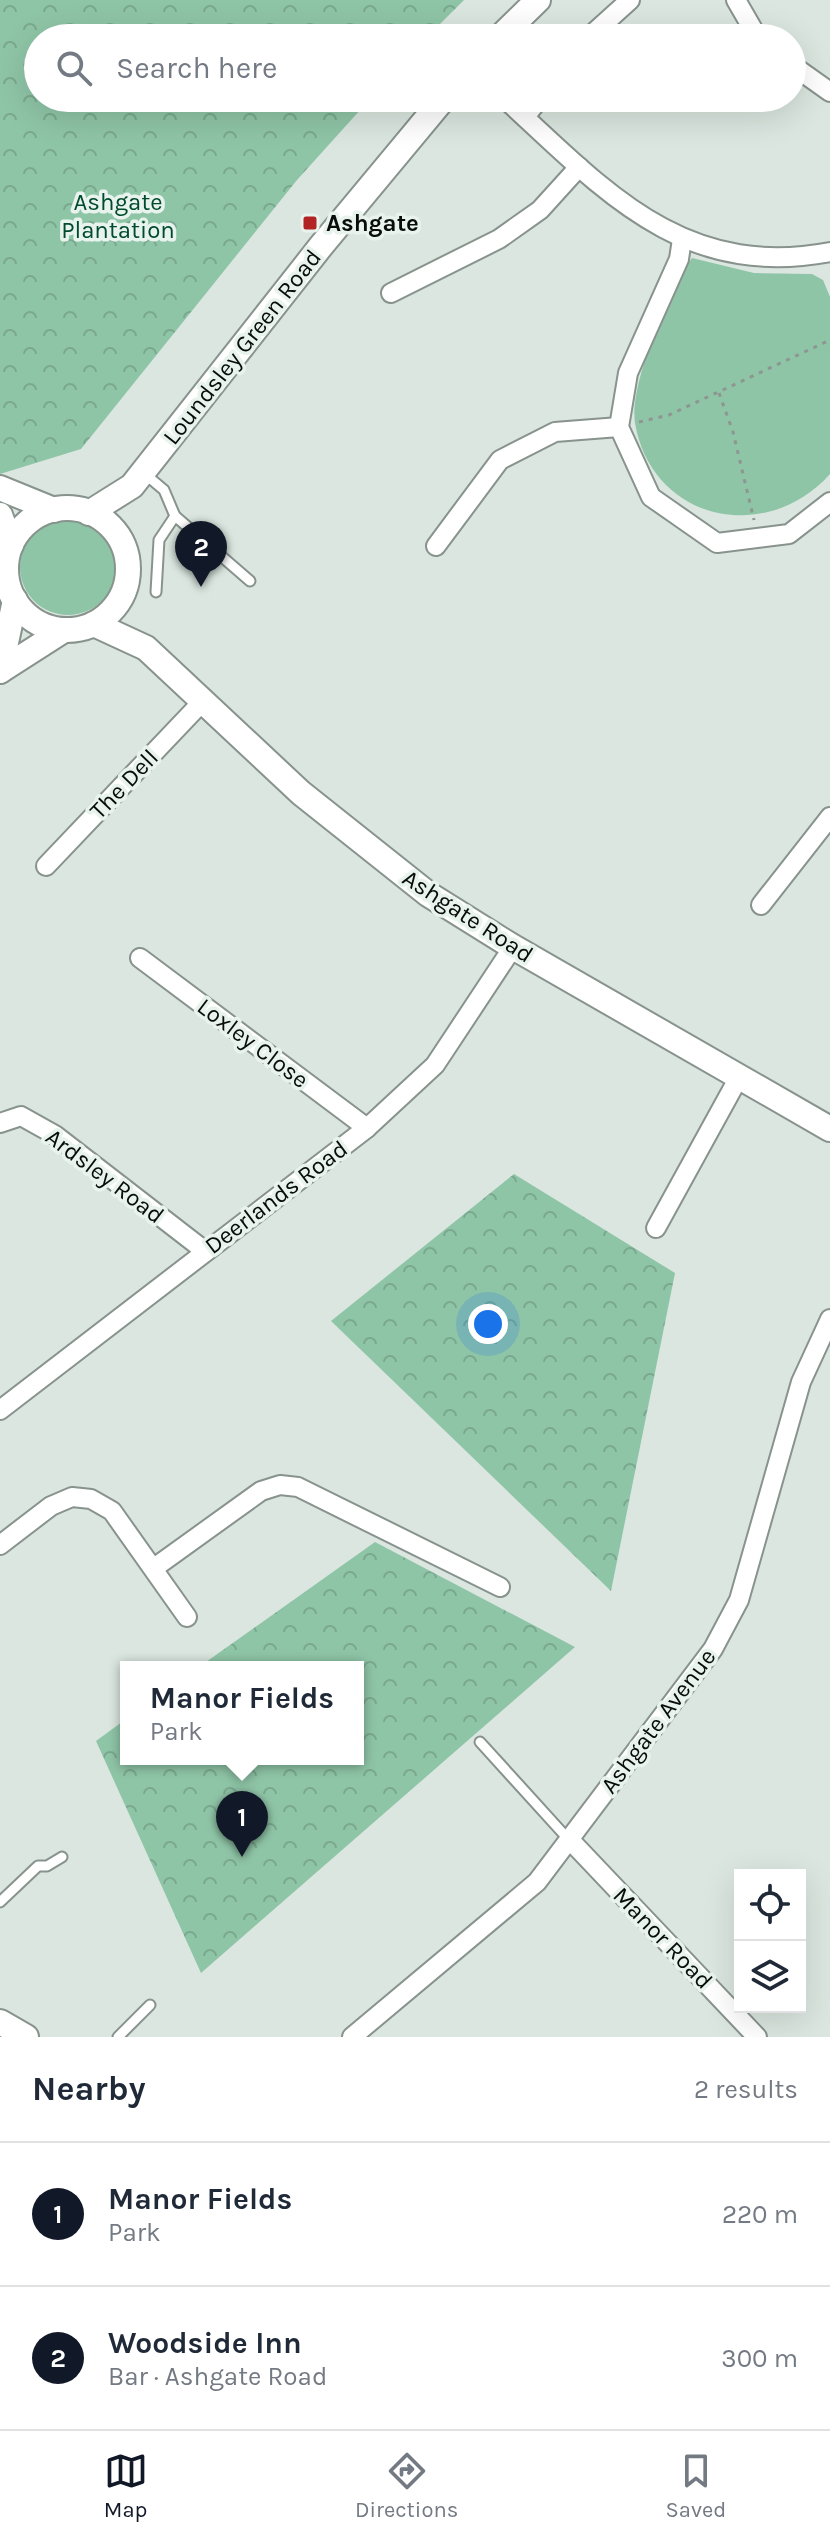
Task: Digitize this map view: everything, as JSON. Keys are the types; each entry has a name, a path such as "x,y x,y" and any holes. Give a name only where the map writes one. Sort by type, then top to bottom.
{"main road":[{"path":"513,24 538,0"},
{"name":"Loundsley Green Road","path":"89,513 138,479 321,246 432,112"},
{"name":"Loundsley Green Road","path":"118,537 138,479"},
{"path":"0,488 54,510 89,513 118,537 128,565 122,594 115,606 94,624 64,630 0,671"},
{"path":"54,510 36,517 22,529 11,545 6,573 15,600 36,621 64,630"},
{"path":"0,515 11,545"},
{"name":"Ashgate Road","path":"122,594 146,648"},
{"path":"0,671 15,600"},
{"name":"Ashgate Road","path":"94,624 146,648 347,833 428,894 513,947 830,1129"},
{"path":"0,2022 26,2037"}],"street":[{"path":"603,24 630,0"},
{"path":"736,0 750,24"},
{"path":"806,75 830,92"},
{"path":"519,112 579,167 638,214 682,239 746,258 792,258 830,252"},
{"path":"525,117 529,112"},
{"path":"391,293 499,239 540,210 579,167"},
{"path":"682,239 679,259 628,373 619,427 651,497 717,543 789,534 830,502"},
{"path":"436,546 500,460 555,432 619,427"},
{"name":"The Dell","path":"46,866 203,701"},
{"path":"761,905 830,817"},
{"name":"Deerlands Road","path":"0,1410 367,1128 435,1065 513,947"},
{"name":"Loxley Close","path":"140,958 367,1128"},
{"path":"656,1228 739,1077"},
{"name":"Ardsley Road","path":"0,1123 21,1116 55,1135 205,1251"},
{"name":"Ashgate Avenue","path":"352,2037 537,1882 713,1649 739,1600 801,1382 830,1319"},
{"path":"154,1568 261,1491 280,1485 298,1487 468,1563 500,1587"},
{"path":"0,1545 51,1506 72,1497 91,1499 112,1511 187,1617"},
{"name":"Manor Road","path":"570,1840 757,2037"}],"lane":[{"path":"138,479 164,490 175,516 250,581"},
{"path":"156,592 159,540 175,516"},
{"path":"480,1742 570,1840"},
{"path":"0,1902 38,1866 47,1866 62,1857"},
{"path":"118,2037 150,2005"}],"path":[{"path":"619,427 669,415 830,340"},
{"path":"719,393 733,432 758,538"}],"green space":[{"name":"Ashgate Plantation","path":"0,0 464,0 440,24 24,24 24,112 358,112 297,180 81,449 0,474"},
{"path":"692,258 754,273 812,274 823,280 830,297 830,474 804,496 775,510 745,515 715,512 688,501 664,483 646,457 635,423 638,385 663,314"},
{"path":"68,519 86,523 102,533 112,549 116,567 112,585 102,601 86,611 68,615 50,611 34,601 24,585 20,567 24,549 34,533 50,523"},
{"path":"514,1174 675,1273 611,1591 331,1321"},
{"path":"375,1542 575,1647 201,1973 96,1741 120,1723 120,1765 364,1765 364,1661 207,1661"}],"place":[{"name":"Ashgate","path":"310,223"},
{"name":"Woodside Inn","path":"201,587"},
{"name":"Manor Fields","path":"242,1857"}]}
